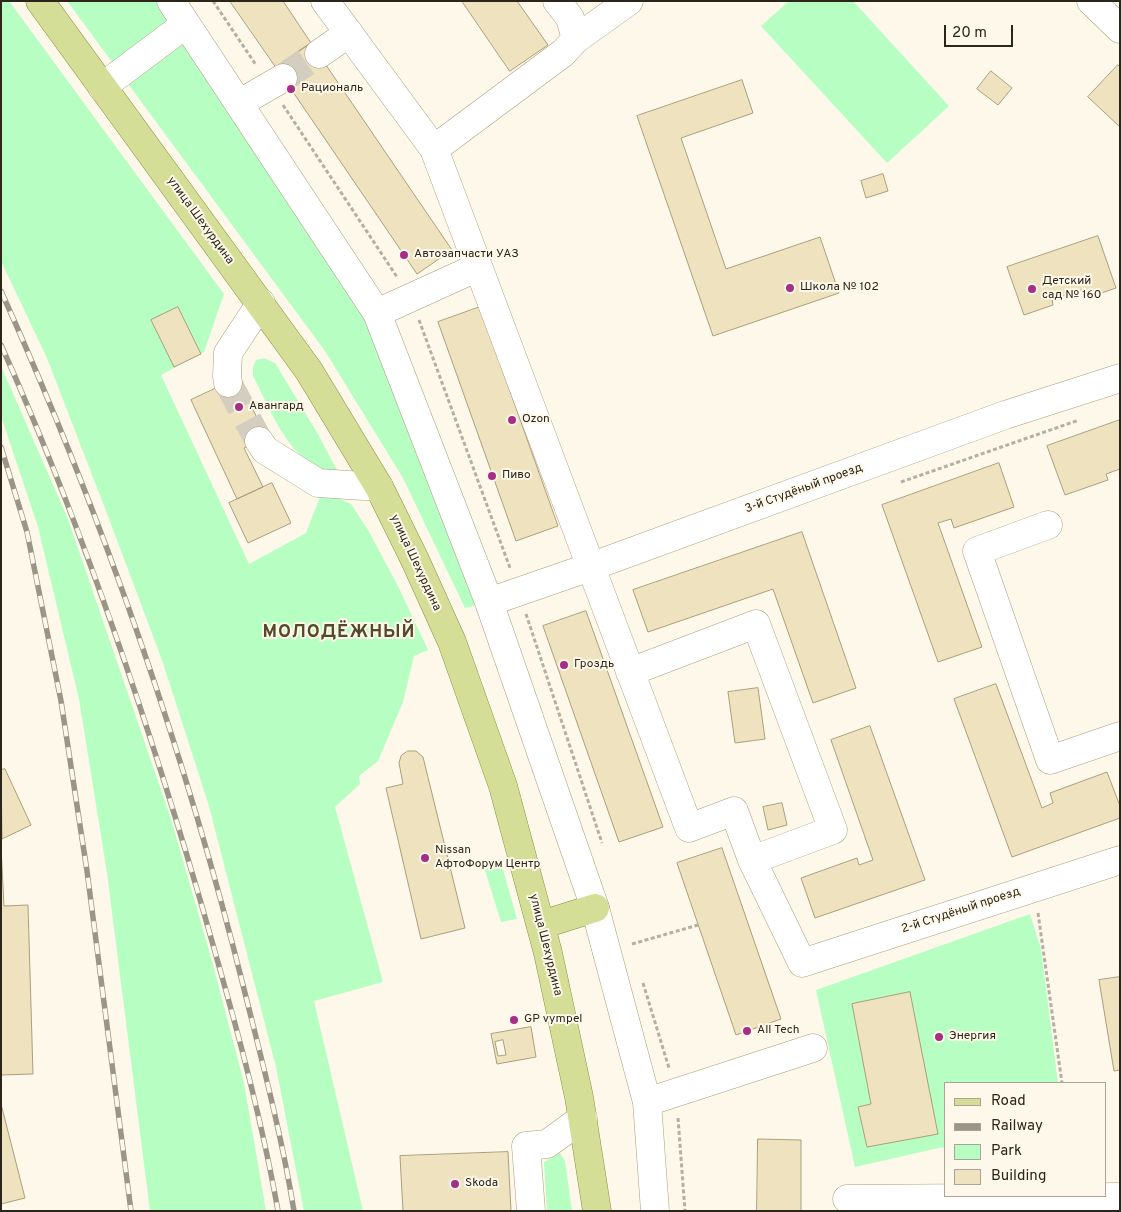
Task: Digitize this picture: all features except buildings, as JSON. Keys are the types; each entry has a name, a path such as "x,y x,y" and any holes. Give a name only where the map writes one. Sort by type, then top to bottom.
{"main road":[{"name":"улица Шехурдина","path":"40,1 309,371 379,487 415,560 452,642 503,786 541,925 577,1087 598,1211"},
{"path":"541,925 595,908"}],"street":[{"path":"171,1 377,313 489,602 595,908 647,1102 655,1211"},
{"path":"325,1 434,149 590,567 689,828 734,811 752,860 833,830 756,624 630,672"},
{"path":"557,1 570,18 576,39"},
{"path":"434,149 563,53 576,39 614,10 629,1"},
{"path":"1091,1 1120,29"},
{"path":"102,88 186,24"},
{"path":"319,54 349,33"},
{"path":"240,104 283,78"},
{"path":"377,313 478,267"},
{"path":"228,383 226,376 228,353 261,303"},
{"name":"3-й Студёный проезд","path":"489,602 590,567 1005,415 1120,378"},
{"path":"259,441 265,450 318,483 379,487"},
{"path":"1048,525 978,551 1050,760 1120,736"},
{"name":"2-й Студёный проезд","path":"752,860 802,962 1120,860"},
{"path":"647,1102 813,1048"},
{"path":"531,1211 526,1146 547,1144 583,1118"},
{"path":"848,1199 1120,1197"}],"path":[{"path":"1034,888 1062,1082"},
{"path":"632,944 698,926"}],"green space":[{"path":"1,1 9,1 224,294 204,352 161,375 249,564 306,533 321,494 326,492 351,504 368,530 398,586 428,650 414,656 403,702 378,761 359,776 360,784 335,807 383,982 314,1001 363,1211 304,1211 276,1067 209,806 162,660 106,511 47,358 1,261"},
{"path":"67,1 163,1 365,318 477,605 465,608 403,478 325,351"},
{"path":"789,1 853,1 949,106 887,163 761,26"},
{"path":"264,358 275,363 318,434 339,474 322,469 308,461 285,437 253,376 253,367 256,360"},
{"path":"1,366 68,519 171,819 212,961 244,1083 266,1211 150,1211 107,873 79,699 38,527 1,416"},
{"path":"500,859 517,919 501,922 484,867"},
{"name":"Энергия","path":"1030,914 1041,949 1058,1082 944,1082 944,1150 943,1147 855,1167 816,990"},
{"path":"560,1153 565,1161 572,1211 547,1211 544,1162"}],"tunnel":[{"path":"283,78 319,54"},
{"path":"228,383 259,441"}],"railway":[{"path":"1,291 74,463 139,637 168,725 196,814 245,993 278,1128 294,1211"},
{"path":"1,345 58,480 84,548 156,756 199,896 232,1013 253,1092 278,1211"},
{"path":"1,447 27,532 61,701 87,871 131,1211"}],"place":[{"name":"Рациональ","path":"291,89"},
{"name":"Автозапчасти УАЗ","path":"404,255"},
{"name":"Школа № 102","path":"790,288"},
{"name":"Детский сад № 160","path":"1032,289"},
{"name":"Авангард","path":"239,407"},
{"name":"Ozon","path":"512,420"},
{"name":"Пиво","path":"492,476"},
{"name":"Гроздь","path":"564,665"},
{"name":"Nissan АфтоФорум Центр","path":"425,858"},
{"name":"GP vympel","path":"514,1020"},
{"name":"All Tech","path":"747,1031"},
{"name":"Энергия","path":"939,1037"},
{"name":"Skoda","path":"455,1184"}],"district":[{"name":"МОЛОДЁЖНЫЙ","path":"339,633"}]}
